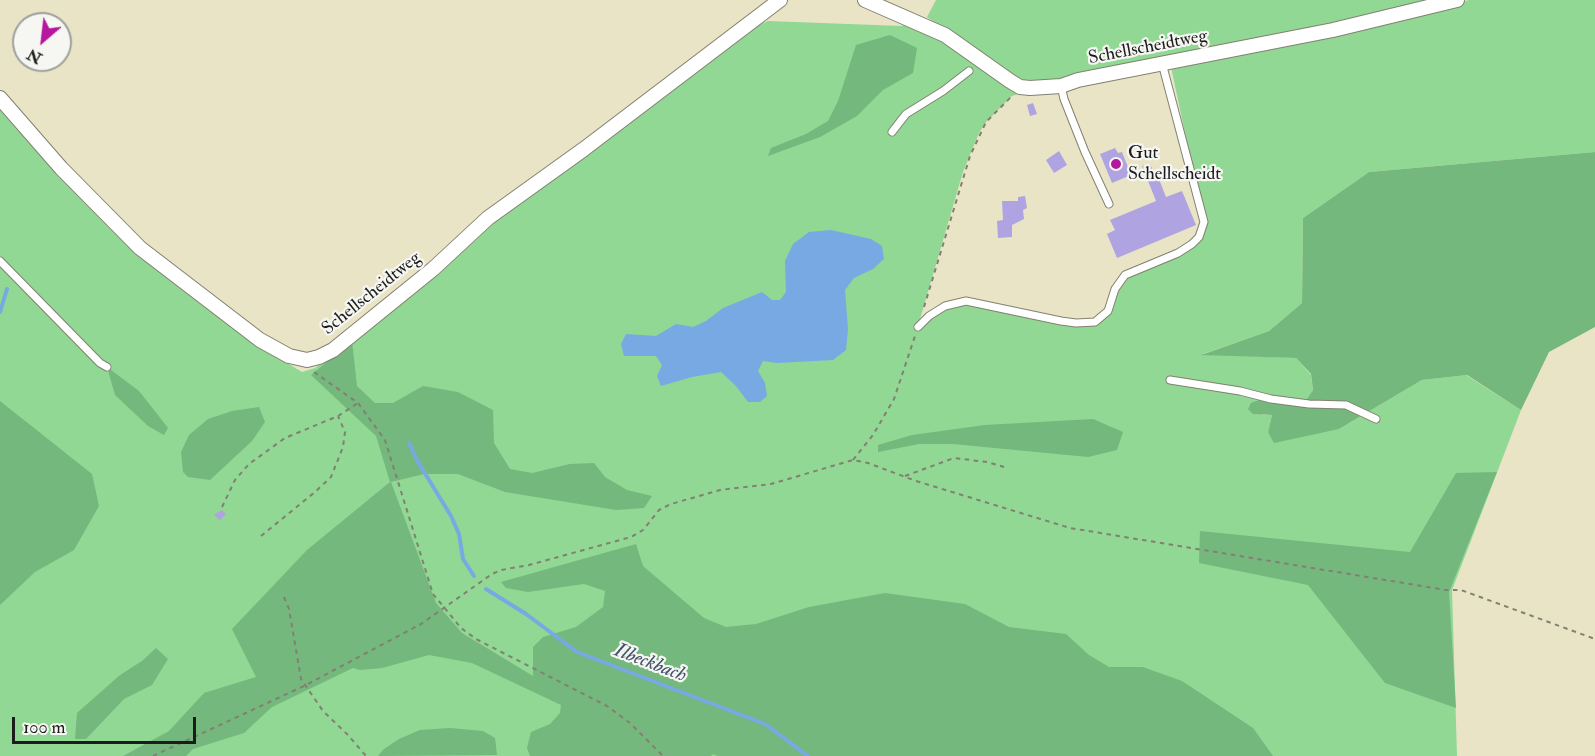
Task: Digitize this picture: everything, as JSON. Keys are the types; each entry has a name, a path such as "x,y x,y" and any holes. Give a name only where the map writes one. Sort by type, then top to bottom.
{"street":[{"name":"Schellscheidtweg","path":"307,360 333,350 433,269 488,218 584,149 780,0"},
{"path":"866,0 945,35 1020,87"},
{"name":"Schellscheidtweg","path":"1020,87 1061,86 1078,80 1333,30 1457,0"},
{"path":"0,98 61,168 140,248 260,340 289,356 307,360"}],"lane":[{"path":"918,327 929,316 945,306 966,301 1061,321 1095,322 1108,311 1115,289 1125,275 1192,244 1199,237 1204,222 1162,63"},
{"path":"892,132 906,114 943,92 969,71"},
{"path":"1061,86 1085,152 1109,204"},
{"path":"0,261 106,367"},
{"path":"1170,380 1240,391 1271,399 1309,404 1346,405 1376,419"}],"path":[{"path":"853,460 873,435 894,399 918,327 963,172 976,141 986,122 1020,87"},
{"path":"307,360 309,368 358,403 385,440 434,594 444,609 468,634 607,706 630,723 663,756"},
{"path":"222,507 235,480 249,464 285,438 338,416 358,403"},
{"path":"261,536 331,477 343,447 345,432 338,416"},
{"path":"902,477 954,458 987,462 1004,467"},
{"path":"153,756 304,686 421,624 501,570 529,565 639,533 659,510 671,504 720,490 771,484 853,460 1070,528 1435,588 1461,590 1595,639"},
{"path":"284,597 289,609 294,649 304,686 323,711 366,756"}],"green space":[{"path":"936,0 1433,0 1399,10 1169,55 1059,82 1035,85 1004,71 927,17"},
{"path":"1469,0 1595,0 1595,152 1369,172 1303,218 1302,303 1269,331 1203,354 1296,358 1311,375 1313,390 1302,406 1288,405 1261,415 1272,415 1268,432 1339,429 1422,380 1466,375 1521,410 1452,590 1457,756 0,756 0,103 85,203 139,253 272,354 302,372 315,368 356,338 440,273 495,222 750,29 768,21 902,26 909,22 1025,92 1012,96 986,122 979,133 963,172 918,326 955,302 1076,323 1102,317 1125,275 1192,245 1204,222 1171,67 1367,26"},
{"path":"890,35 917,48 913,73 883,90 857,116 820,137 768,156 771,148 806,134 828,121 838,101 856,45"},
{"path":"1595,152 1595,327 1549,352 1521,410 1467,375 1422,380 1339,429 1274,443 1268,432 1272,415 1253,414 1248,409 1251,403 1259,400 1302,406 1313,390 1311,374 1296,358 1201,355 1269,331 1302,303 1303,218 1369,172"},
{"path":"352,341 357,386 375,403 393,403 423,386 458,392 493,410 494,443 510,469 532,473 570,464 594,463 605,477 627,490 652,496 644,508 616,510 505,492 458,474 424,474 391,482 436,603 462,633 533,676 533,647 543,637 576,627 603,607 605,591 584,584 528,592 506,588 501,582 636,544 643,566 704,618 726,627 756,624 809,607 885,593 965,604 1009,627 1066,634 1089,655 1109,667 1143,667 1182,681 1253,728 1273,756 717,756 713,754 711,756 530,756 527,748 531,732 550,724 560,713 561,705 472,663 429,655 382,668 360,670 353,668 272,707 244,733 193,749 186,756 123,756 169,731 204,693 256,677 232,629 307,550 390,482 376,436 311,375"},
{"path":"107,367 139,391 168,428 164,435 148,426 115,395"},
{"path":"0,401 92,474 99,506 74,550 35,572 0,605"},
{"path":"259,407 265,422 252,441 210,480 188,477 183,472 181,452 189,435 208,419 232,411"},
{"path":"1093,419 1123,432 1117,450 1088,457 953,444 919,444 878,452 878,445 912,435 985,425"},
{"path":"1497,472 1449,592 1456,708 1385,683 1308,585 1199,563 1200,531 1410,552 1456,473"},
{"path":"156,648 168,659 152,685 124,699 86,739 75,739 77,713 120,675 142,661"},
{"path":"450,728 483,731 495,738 497,755 378,756 399,739 420,730"}],"water":[{"path":"831,230 871,239 882,246 884,259 873,269 854,278 845,290 848,329 846,350 833,360 777,363 763,361 758,371 765,383 767,396 760,402 748,402 721,372 661,386 657,376 662,365 656,356 624,356 621,344 626,334 656,336 676,324 693,327 706,321 723,308 762,292 772,300 780,300 786,292 785,261 793,244 809,232"}],"building":[{"path":"1033,103 1037,114 1030,116 1027,105"},
{"name":"Gut Schellscheidt","path":"1115,148 1118,153 1122,152 1131,175 1112,183 1100,154"},
{"path":"1059,151 1067,165 1054,173 1046,160"},
{"path":"1150,164 1155,175 1157,174 1166,197 1182,191 1196,225 1117,258 1107,234 1115,230 1110,220 1156,201 1142,166"},
{"path":"1025,196 1027,208 1023,210 1024,219 1012,225 1012,237 998,238 997,221 1003,220 1002,201 1018,201 1018,197"},
{"path":"222,510 226,514 220,520 214,515"}],"waterway":[{"path":"0,312 7,289"},
{"name":"Ilbeckbach","path":"409,443 451,516 459,534 463,559 474,576"},
{"name":"Ilbeckbach","path":"486,589 526,614 577,652 765,724 808,756"}],"place":[{"name":"Gut Schellscheidt","path":"1116,164"}]}
